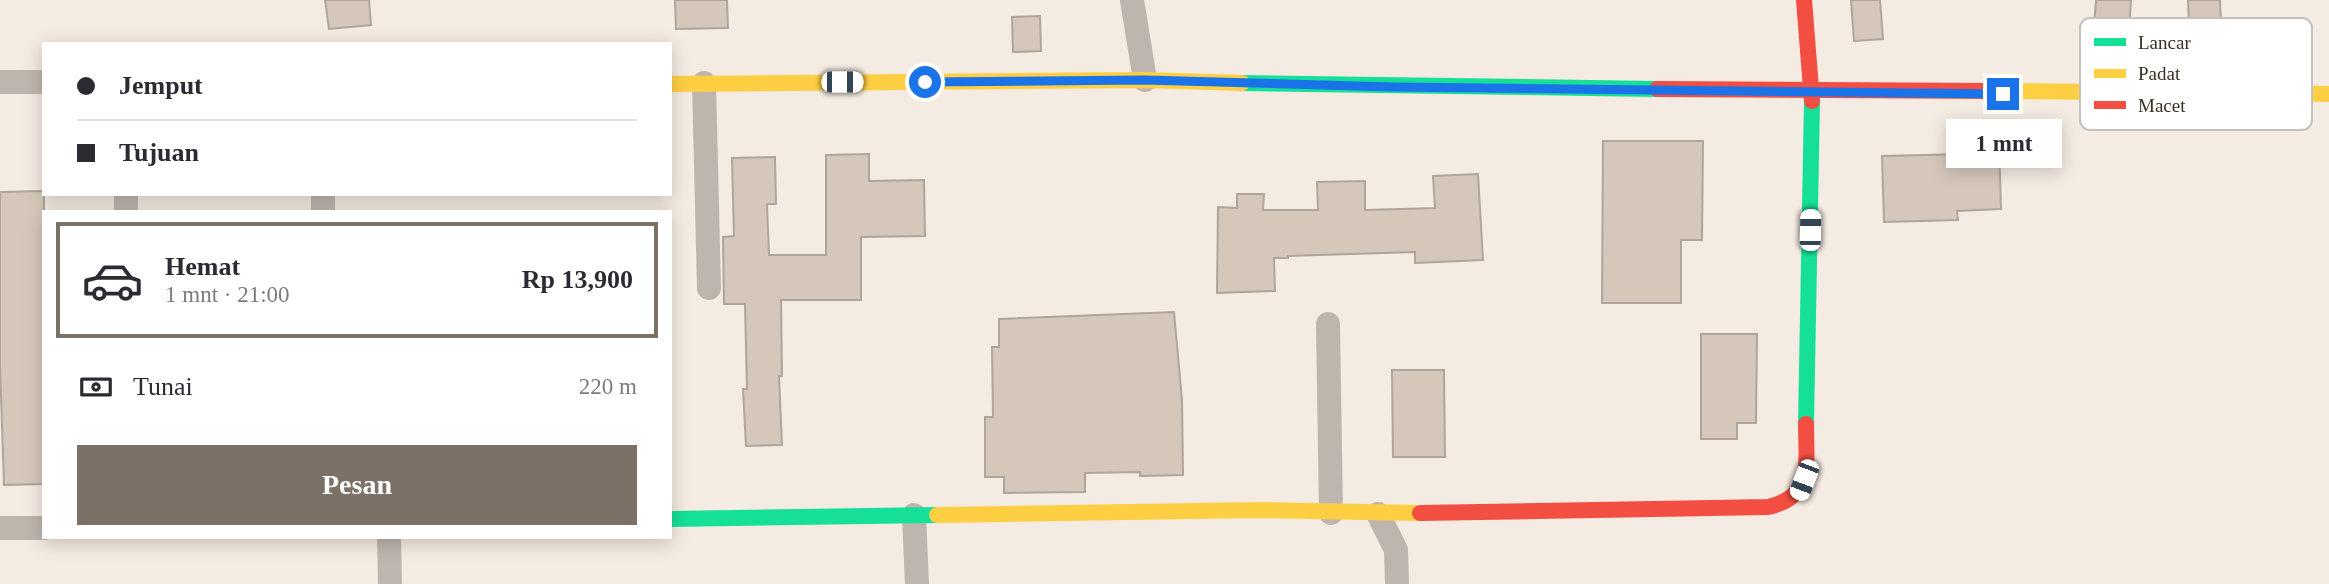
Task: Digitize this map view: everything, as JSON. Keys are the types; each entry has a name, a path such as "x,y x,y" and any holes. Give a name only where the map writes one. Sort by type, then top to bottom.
{"street":[{"path":"1132,0 1145,80"},
{"path":"672,519 1260,510 1378,514 1768,507 1786,504 1798,497 1804,480 1806,450 1812,92 1804,0"},
{"path":"672,84 1145,80 1393,87 2080,93"},
{"path":"0,82 42,82"},
{"path":"704,83 709,288"},
{"path":"1328,324 1331,513"},
{"path":"1378,514 1396,550 1397,584"},
{"path":"914,515 917,584"},
{"path":"0,528 42,528"},
{"path":"389,539 390,584"}],"building":[{"path":"325,0 369,0 371,25 329,29"},
{"path":"675,0 727,0 728,28 676,29"},
{"path":"1851,0 1880,0 1883,39 1854,41"},
{"path":"2096,0 2131,0 2130,18 2095,18"},
{"path":"2188,0 2220,0 2221,18 2189,18"},
{"path":"1040,16 1041,51 1013,52 1012,17"},
{"path":"1603,141 1703,141 1702,240 1681,240 1681,303 1602,303"},
{"path":"1999,143 2001,209 1957,211 1958,220 1884,222 1882,156 1966,154 1966,144"},
{"path":"869,154 869,181 924,180 925,236 861,237 861,300 781,300 782,376 779,376 782,445 746,446 743,389 747,389 745,304 724,304 723,237 734,236 732,158 775,157 776,204 767,204 769,255 826,255 826,155"},
{"path":"1478,174 1483,260 1415,263 1415,252 1288,256 1274,258 1275,291 1217,293 1218,207 1237,208 1237,194 1264,194 1263,210 1318,210 1317,182 1365,181 1365,210 1435,208 1433,176"},
{"path":"42,191 44,196 42,484 4,485 0,366 0,192"},
{"path":"1174,312 1182,400 1183,475 1140,476 1140,472 1085,473 1085,492 1004,493 1004,477 985,477 985,417 993,417 992,347 999,347 999,319"},
{"path":"1701,334 1757,334 1756,423 1737,423 1737,439 1701,439"},
{"path":"1392,370 1444,370 1445,457 1393,457"}],"traffic: fast":[{"path":"1242,83 1657,89"},
{"path":"1806,424 1812,101"},
{"path":"672,519 937,515"}],"traffic: slow":[{"path":"672,84 1145,80 1242,83"},
{"path":"1992,91 2080,92"},
{"path":"2312,94 2329,94"},
{"path":"937,515 1260,510 1420,513"}],"traffic: jam":[{"path":"1804,0 1812,101"},
{"path":"1657,89 1992,91"},
{"path":"1420,513 1768,507 1783,502 1800,487 1806,465 1806,424"}],"route":[{"path":"925,82 1145,80 1393,87 2003,94"}]}
